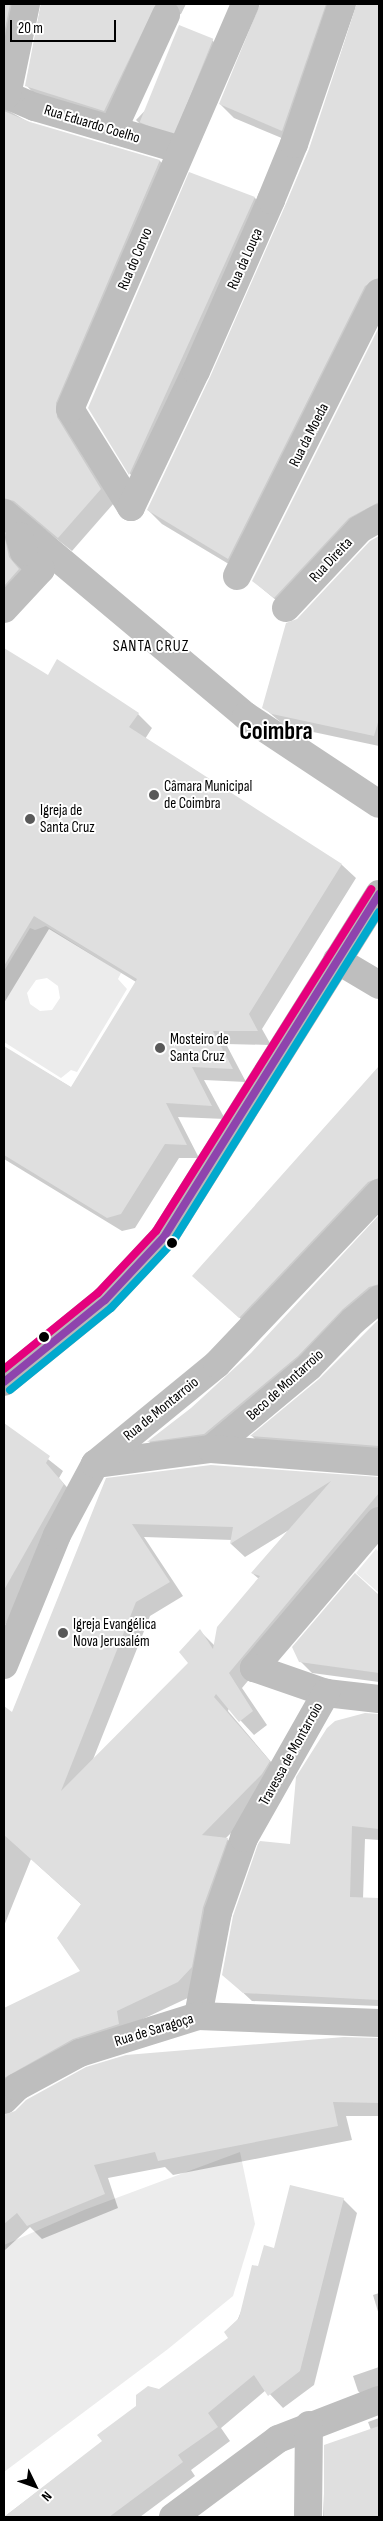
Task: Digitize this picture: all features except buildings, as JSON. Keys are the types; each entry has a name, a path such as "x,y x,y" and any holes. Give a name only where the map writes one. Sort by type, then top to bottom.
{"main road":[{"path":"4,1382 105,1300 164,1238 379,894"}],"street":[{"path":"5,95 26,4"},
{"name":"Rua do Corvo","path":"131,507 70,409 245,4"},
{"name":"Rua da Louça","path":"131,507 196,371 271,200 294,144 342,4"},
{"path":"112,130 166,15"},
{"name":"Rua Eduardo Coelho","path":"5,95 181,150"},
{"name":"Rua da Moeda","path":"237,576 379,293"},
{"path":"8,517 87,581 246,716 379,804"},
{"path":"4,609 41,569 24,552 8,517"},
{"name":"Rua Direita","path":"286,608 360,529 379,518"},
{"path":"337,960 379,986"},
{"name":"Rua de Montarroio","path":"4,1665 57,1535 95,1464 217,1364 379,1193"},
{"name":"Beco de Montarroio","path":"211,1449 309,1367 347,1327 379,1299"},
{"path":"95,1464 211,1449 379,1462"},
{"name":"Travessa de Montarroio","path":"198,2016 218,1912 244,1838 326,1692 254,1668 379,1521"},
{"path":"326,1692 379,1699"},
{"name":"Rua de Saragoça","path":"4,2100 17,2087 80,2053 198,2016 379,2023"},
{"path":"173,2517 278,2439 309,2425 379,2400"},
{"path":"308,2517 309,2425"}],"shaded area":[{"path":"46,926 121,973 118,979 127,989 77,1072 71,1070 61,1078 4,1042 4,971 30,928 35,930","holes":["47,978 58,986 60,998 52,1010 40,1011 30,1004 27,993 36,980"]},
{"path":"376,1549 379,1552 379,1593 356,1573"},
{"path":"240,2152 255,2224 233,2296 168,2349 4,2472 4,2245 84,2210"}],"transit line":[{"path":"4,1369 98,1293 156,1231 371,889"},
{"path":"4,1382 105,1300 164,1237 379,894"},
{"path":"10,1390 111,1308 172,1243 379,912"}],"place":[{"name":"Câmara Municipal de Coimbra","path":"154,795"},
{"name":"Igreja de Santa Cruz","path":"30,819"},
{"name":"Mosteiro de Santa Cruz","path":"160,1048"},
{"name":"Igreja Evangélica Nova Jerusalém","path":"63,1633"}],"district":[{"name":"SANTA CRUZ","path":"151,647"},
{"name":"Coimbra","path":"276,732"}]}
